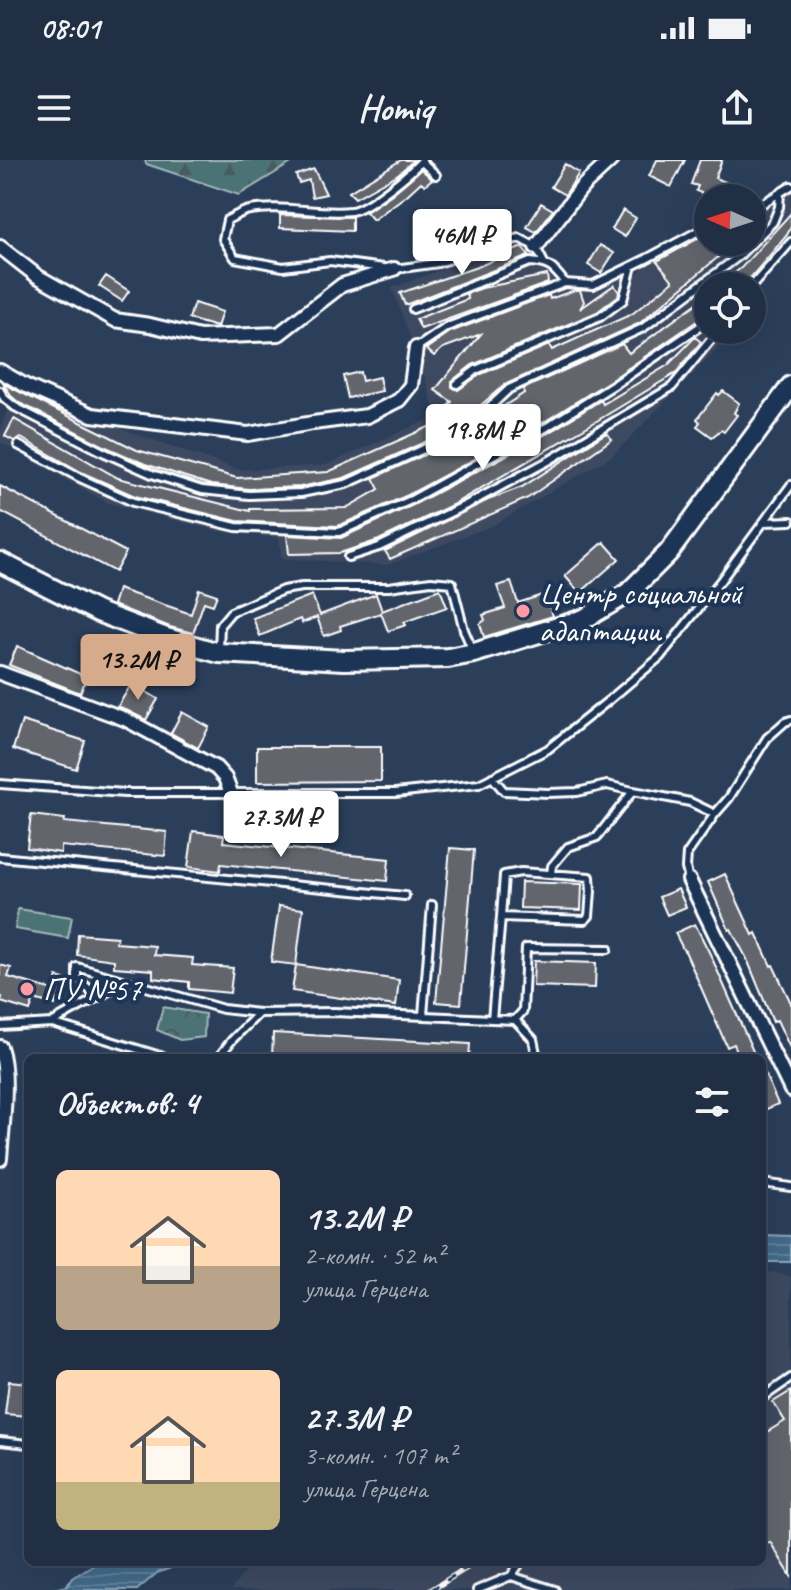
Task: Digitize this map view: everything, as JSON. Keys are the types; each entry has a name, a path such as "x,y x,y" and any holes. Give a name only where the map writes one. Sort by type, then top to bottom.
{"main road":[{"path":"0,562 98,612 166,638 219,653 344,660 448,658 474,653 584,619 628,593 669,552 791,386"}],"street":[{"path":"536,247 582,187 611,160"},
{"path":"0,247 37,276 115,320 200,337 279,334 342,285 394,269"},
{"path":"0,371 92,415 248,434 367,416 399,400 411,385 416,348"},
{"path":"0,673 125,719 216,768 225,778 231,793"},
{"path":"689,880 791,1090"},
{"path":"0,1047 5,1083 0,1159"}],"lane":[{"path":"436,175 421,161 368,203 353,211 248,210 227,220 223,239 235,258 283,267 330,261 394,269 438,263 519,238 536,247 544,263"},
{"path":"766,202 791,186"},
{"path":"0,391 15,407 91,446 152,474 202,490 249,495 301,493 346,484 455,435 509,389 643,328 739,256 765,231 779,207 780,193"},
{"path":"416,348 447,327 565,283 593,285 694,233"},
{"path":"764,272 791,242"},
{"path":"413,309 530,262 544,263 555,270 565,283"},
{"path":"457,384 476,370 600,317 623,300 632,266"},
{"path":"18,445 133,502 236,527 339,532 411,500 547,427 694,331"},
{"path":"348,557 379,547 550,460 672,387 707,344"},
{"path":"0,784 125,793 395,793 479,784 548,749 660,657 791,485"},
{"path":"764,522 791,521"},
{"path":"219,653 220,625 231,612 283,590 302,587 389,587 431,581 452,583 464,630 474,653"},
{"path":"689,880 687,854 729,798 767,738 791,720"},
{"path":"492,777 504,791 577,792 607,785 690,802 715,814"},
{"path":"551,874 552,866 568,847 597,837 633,791"},
{"path":"0,857 405,896"},
{"path":"492,1019 504,875 521,872 590,877 589,916 585,920 501,917"},
{"path":"423,1015 432,905"},
{"path":"515,1020 523,1011 526,948 608,949"},
{"path":"95,999 77,978 77,967 223,1009 259,1013 334,1012 515,1020 533,1039 536,1054"},
{"path":"52,1023 127,981"},
{"path":"221,1054 259,1013"},
{"path":"0,1026 52,1023 154,1054"},
{"path":"766,1184 791,1187"},
{"path":"766,1395 791,1378"},
{"path":"0,1441 24,1444"},
{"path":"477,1590 511,1576 518,1566"},
{"path":"511,1576 555,1590"}],"shaded area":[{"path":"791,185 791,233 766,272 694,272 694,344 720,344 612,456 492,526 387,565 281,558 279,538 218,531 108,503 0,442 7,410 0,400 0,366 108,424 239,470 326,465 436,416 392,288 525,239 571,288 637,273 694,228 694,256 766,256 766,196"},
{"path":"766,1235 791,1236 791,1262 766,1262"},
{"path":"766,1273 791,1277 791,1590 231,1590 249,1566 766,1566"},
{"path":"92,1566 176,1566 157,1573 137,1590 50,1590 67,1586 72,1578"}],"green space":[{"path":"145,160 296,160 239,195 146,164"},
{"path":"18,909 72,917 68,938 15,929"},
{"path":"163,1007 205,1014 204,1037 180,1040 157,1030"}],"building":[{"path":"401,160 414,160 398,174 355,198 349,192"},
{"path":"657,160 685,160 671,187 649,176"},
{"path":"700,160 722,160 715,178 731,184 694,185 691,184"},
{"path":"565,164 579,173 565,195 551,187"},
{"path":"314,169 326,194 312,197 309,180 299,183 296,175"},
{"path":"421,169 432,179 425,185 421,182 373,220 366,212"},
{"path":"541,203 553,210 536,232 527,227"},
{"path":"623,210 636,218 625,237 612,229"},
{"path":"791,213 791,227 787,235 755,272 736,272 752,256 766,256 766,241"},
{"path":"280,215 352,217 352,231 280,228"},
{"path":"694,241 694,256 719,256 700,272 694,272 694,277 640,323 504,385 452,430 344,478 300,487 249,489 211,485 145,464 18,402 4,384 137,450 237,478 328,472 449,418 443,411 452,402 435,390 481,334 443,348 434,356 426,349 450,332 549,295 550,299 580,290 584,302 580,309 614,285 619,292 597,312 472,365 452,381 452,387 458,390 479,375 549,345 552,350 632,314 673,281 657,261"},
{"path":"600,245 614,253 601,273 588,265"},
{"path":"522,247 529,256 405,305 400,293 480,266"},
{"path":"547,275 548,283 421,329 416,319 468,299 466,294 482,288"},
{"path":"106,276 129,291 122,301 99,286"},
{"path":"194,303 222,312 217,327 189,319"},
{"path":"694,305 694,323 544,422 408,495 338,526 237,521 135,496 83,473 21,438 14,441 5,436 14,419 118,478 250,511 346,508 379,489 373,478 458,440 524,393 523,389 622,344 629,353"},
{"path":"694,338 694,344 699,344 676,373 452,505 379,540 340,553 289,554 287,535 341,538 413,505 550,432 601,400 603,404 668,365"},
{"path":"360,372 362,381 379,377 382,391 348,398 343,376"},
{"path":"723,391 739,403 734,413 737,415 724,432 721,430 712,437 697,426 700,422 697,419 717,393 719,395"},
{"path":"606,433 612,439 528,498 390,559 385,551 488,500 522,487"},
{"path":"0,486 126,552 115,572 0,511"},
{"path":"604,542 619,559 580,593 565,576"},
{"name":"Центр социальной адаптации","path":"511,582 518,603 542,595 548,601 553,616 484,637 480,624 485,620 483,615 505,608 497,586"},
{"path":"118,589 191,614 199,589 217,595 213,605 204,602 193,633 113,605"},
{"path":"440,589 447,607 388,631 381,613 340,626 341,630 324,636 317,617 302,623 300,619 260,636 253,618 312,595 320,615 376,594 382,611"},
{"path":"17,646 87,677 80,693 9,665"},
{"path":"132,683 158,699 146,720 118,706"},
{"path":"182,712 209,727 198,748 171,733"},
{"path":"22,721 85,741 76,769 13,749"},
{"path":"257,747 381,747 381,781 257,782"},
{"path":"31,815 65,819 64,822 167,832 165,856 61,846 61,853 27,848"},
{"path":"193,831 224,835 223,842 389,859 387,881 221,864 220,871 188,867"},
{"path":"450,848 474,850 461,1004 436,1002"},
{"path":"725,874 753,935 756,933 791,1003 791,1050 777,1020 773,1022 747,959 729,930 708,882"},
{"path":"521,882 582,884 581,910 520,908"},
{"path":"678,889 686,907 667,915 659,897"},
{"path":"279,906 303,909 296,965 271,962"},
{"path":"695,924 754,1054 738,1054 734,1044 727,1047 675,933"},
{"path":"78,934 117,937 116,943 155,946 154,955 193,958 192,965 233,968 230,993 189,989 189,982 153,978 153,970 114,967 114,960 77,955"},
{"path":"534,961 596,963 595,988 533,986"},
{"name":"ПУ №57","path":"0,965 11,968 8,977 53,990 57,977 70,981 64,1001 57,999 55,1005 34,999 30,1011 1,1002"},
{"path":"296,965 399,980 396,1006 292,991"},
{"path":"273,1033 470,1044 469,1054 272,1054"},
{"path":"766,1076 778,1104 766,1109"},
{"path":"9,1381 24,1383 24,1416 5,1414"},
{"path":"791,1391 791,1576 770,1542 766,1544 766,1433 785,1421 773,1402"}],"railway":[{"path":"431,1590 470,1566"}],"place":[{"name":"Центр социальной адаптации","path":"523,611"},
{"name":"ПУ №57","path":"27,989"}]}
